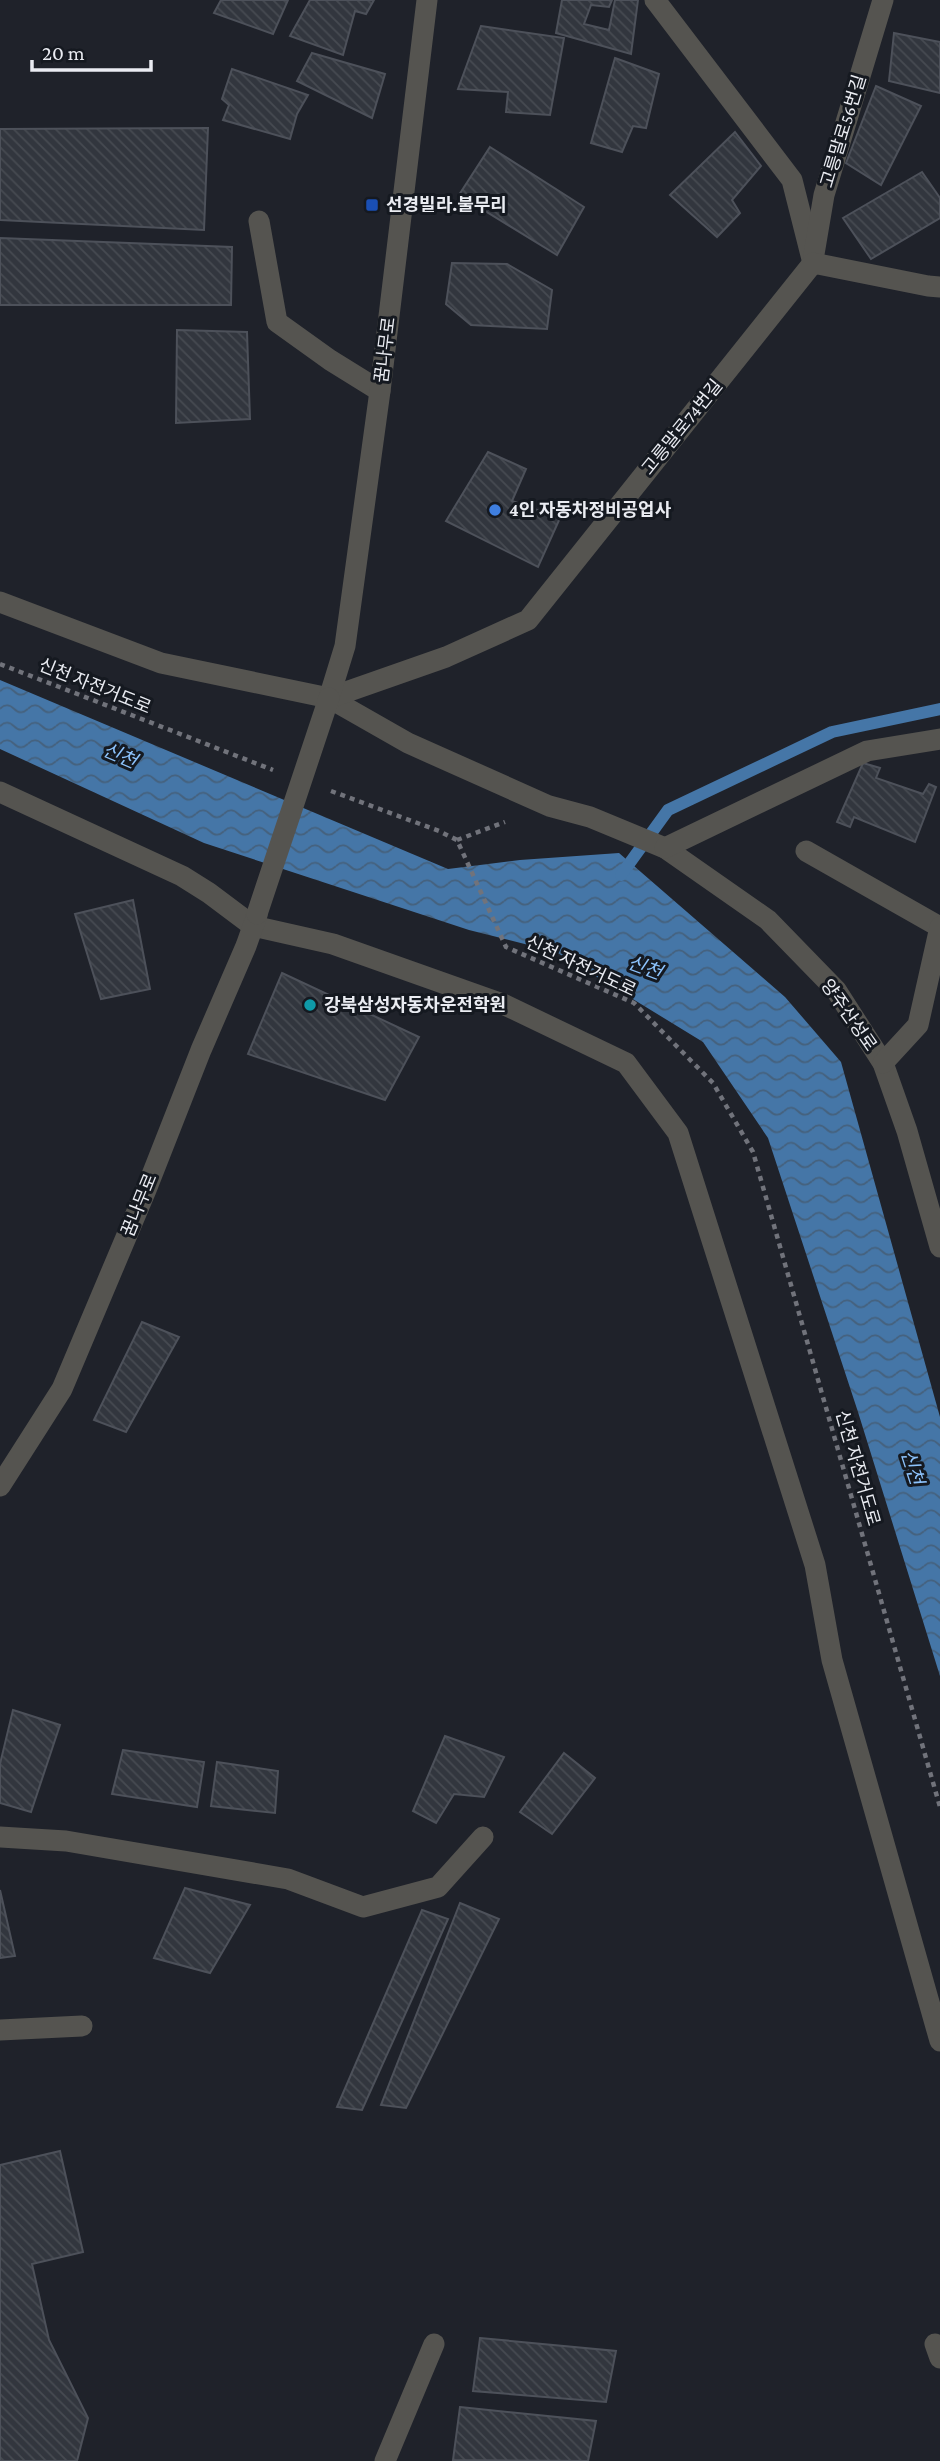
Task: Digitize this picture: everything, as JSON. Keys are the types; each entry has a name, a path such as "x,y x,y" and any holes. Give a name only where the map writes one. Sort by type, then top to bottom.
{"street":[{"name":"꿈나무로","path":"0,1486 62,1389 146,1191 201,1050 246,946 345,646 380,391 427,0"},
{"path":"655,0 792,180 813,263 936,284"},
{"name":"고릉말로56번길","path":"813,263 824,195 883,0"},
{"path":"259,221 277,322 380,391"},
{"name":"고릉말로74번길","path":"329,698 446,657 528,620 813,263"},
{"path":"0,602 161,663 329,698"},
{"name":"양주산성로","path":"329,698 408,743 549,806 590,817 665,848 768,920 836,990 883,1063 907,1131 940,1247"},
{"path":"665,848 867,751 940,739"},
{"path":"0,792 182,876 255,920 333,944 505,1005 626,1063 678,1133 815,1565 832,1660 940,2041"},
{"path":"806,851 940,927 918,1025 883,1063"},
{"path":"0,1837 66,1840 288,1879 363,1906 438,1887 483,1837"},
{"path":"0,2029 82,2026"},
{"path":"385,2461 434,2344"}],"path":[{"name":"신천 자전거도로","path":"0,664 284,774"},
{"name":"신천 자전거도로","path":"323,788 457,840 506,947 634,1003 713,1083 753,1152 940,1807"}],"water":[{"name":"신천","path":"0,680 448,869 520,860 619,853 785,997 841,1062 940,1417 940,1676 858,1412 768,1138 703,1042 556,952 469,930 204,843 0,749"}],"building":[{"path":"221,0 288,0 273,34 214,13"},
{"path":"310,0 374,0 366,14 355,11 343,55 290,36"},
{"path":"562,0 612,0 609,7 591,5 584,24 609,30 615,0 638,0 631,54 556,33"},
{"path":"481,26 564,38 550,115 506,112 508,92 458,89"},
{"path":"894,33 940,42 940,93 889,81"},
{"path":"312,53 385,74 372,118 297,81"},
{"path":"615,58 659,74 646,128 633,126 622,152 591,143"},
{"path":"232,69 308,95 297,114 290,139 223,120 229,105 222,99"},
{"path":"876,86 921,106 881,185 846,163"},
{"path":"208,128 204,230 0,220 0,129"},
{"path":"735,132 761,166 732,200 740,213 717,237 670,195"},
{"path":"490,147 584,207 557,255 459,195"},
{"path":"922,172 940,198 940,218 871,259 843,218"},
{"path":"0,238 232,247 231,305 0,305"},
{"path":"452,263 507,264 552,290 547,329 471,325 446,304"},
{"path":"177,330 247,332 250,419 176,423"},
{"name":"4인 자동차정비공업사","path":"488,452 526,469 512,501 560,518 538,567 446,521"},
{"path":"863,763 880,768 876,778 923,794 929,784 936,787 915,842 854,817 850,827 837,822"},
{"path":"133,900 150,989 101,999 75,914"},
{"name":"강북삼성자동차운전학원","path":"282,973 419,1037 385,1100 248,1054"},
{"path":"142,1322 179,1337 126,1432 94,1420"},
{"path":"13,1710 60,1725 31,1812 0,1803 0,1764"},
{"path":"445,1736 504,1757 484,1797 454,1794 436,1823 413,1811"},
{"path":"123,1750 204,1762 197,1807 112,1794"},
{"path":"564,1753 595,1778 552,1834 520,1812"},
{"path":"217,1762 278,1771 275,1813 211,1806"},
{"path":"185,1888 250,1905 210,1973 154,1958"},
{"path":"0,1890 15,1956 0,1958"},
{"path":"460,1903 499,1919 406,2108 381,2105"},
{"path":"422,1910 448,1919 362,2110 337,2107"},
{"path":"60,2151 83,2252 32,2264 49,2340 88,2418 77,2461 0,2461 0,2165"},
{"path":"480,2338 616,2351 606,2402 473,2391"},
{"path":"460,2407 596,2421 588,2461 453,2460"}],"waterway":[{"path":"621,875 668,810 832,732 940,709"}],"place":[{"name":"선경빌라.불무리","path":"372,205"},
{"name":"4인 자동차정비공업사","path":"495,510"},
{"name":"강북삼성자동차운전학원","path":"310,1005"}]}
